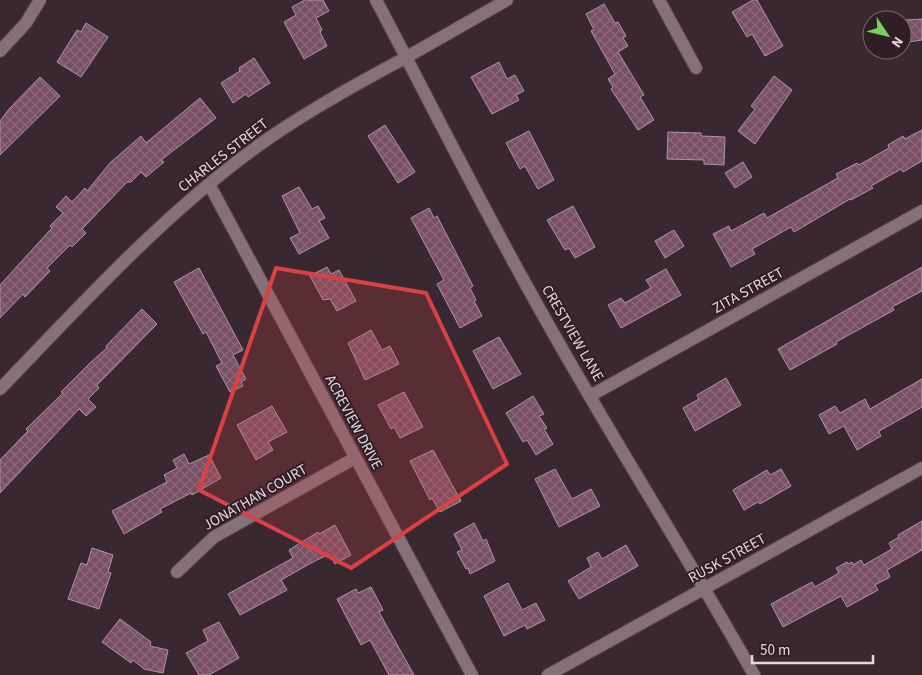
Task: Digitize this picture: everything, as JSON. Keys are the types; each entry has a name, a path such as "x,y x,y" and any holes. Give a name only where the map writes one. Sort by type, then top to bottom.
{"street":[{"path":"0,51 26,23 40,0"},
{"name":"CRESTVIEW LANE","path":"376,0 534,299 706,588 754,675"},
{"name":"CHARLES STREET","path":"0,389 160,226 209,184 262,143 356,83 507,0"},
{"path":"659,0 696,68"},
{"name":"ACREVIEW DRIVE","path":"209,184 472,675"},
{"name":"ZITA STREET","path":"590,396 922,211"},
{"name":"JONATHAN COURT","path":"177,572 214,537 355,458"},
{"name":"RUSK STREET","path":"548,675 922,468"}],"highlighted area":[{"path":"276,268 426,293 507,464 351,568 199,490"}],"building":[{"path":"305,0 323,0 329,11 316,18 327,46 304,59 284,22 296,15 292,7"},
{"path":"753,0 757,0 783,46 765,56 752,34 747,37 732,12"},
{"path":"604,4 615,23 618,22 626,36 623,38 628,46 618,52 644,95 640,97 654,120 638,130 611,89 613,87 608,79 615,74 591,31 594,30 586,14"},
{"path":"922,19 922,40 912,41 912,20"},
{"path":"86,23 108,37 81,77 57,62 77,30 81,32"},
{"path":"254,58 270,83 248,97 246,94 233,103 221,83 240,71 239,68"},
{"path":"499,62 507,79 515,75 524,91 516,95 519,100 492,114 471,77"},
{"path":"774,76 792,90 755,144 738,131 755,109 751,106"},
{"path":"40,77 60,96 0,155 0,121"},
{"path":"200,98 216,118 161,160 164,162 146,177 141,172 131,182 127,182 82,229 86,233 72,247 70,245 47,268 50,271 25,297 23,294 0,318 0,285 52,228 50,226 63,213 56,207 66,196 72,202 85,188 87,191 110,163 141,136 146,143"},
{"path":"385,125 415,172 398,183 368,136"},
{"path":"922,130 922,161 903,172 901,169 871,186 873,188 850,199 794,232 791,227 752,249 755,254 731,267 713,234 729,226 731,231 764,213 767,218 838,178 836,174 857,163 859,165 889,148 888,145 903,136 905,139"},
{"path":"529,131 554,180 538,189 525,166 520,169 506,143"},
{"path":"668,132 701,133 701,136 725,137 724,165 704,164 704,160 667,159"},
{"path":"743,162 752,177 735,188 725,173"},
{"path":"299,187 312,209 318,206 325,218 319,221 329,238 299,254 290,238 300,233 282,196"},
{"path":"573,206 595,247 575,258 569,248 565,250 547,220"},
{"path":"429,208 434,218 437,216 473,286 470,288 482,316 460,328 437,284 444,280 411,218"},
{"path":"674,230 684,246 665,258 655,241"},
{"path":"327,267 331,274 339,270 356,301 337,311 330,299 323,300 310,276"},
{"path":"922,267 922,291 892,307 894,310 790,370 778,349"},
{"path":"199,268 243,350 233,355 246,379 241,382 243,386 230,392 216,366 222,363 206,332 203,334 174,282"},
{"path":"666,269 681,295 621,328 608,305 621,298 625,303 651,288 646,280"},
{"path":"142,309 157,324 97,385 99,388 88,399 96,407 86,416 79,409 0,493 0,460 28,431 26,429 107,348 106,346"},
{"path":"371,330 382,350 390,346 399,364 365,380 348,343"},
{"path":"499,337 521,374 493,389 473,351"},
{"path":"726,378 741,405 695,431 683,408 699,399 697,395"},
{"path":"922,379 922,407 881,430 879,432 881,436 857,450 844,426 829,434 819,415 835,406 840,413 865,399 870,409"},
{"path":"404,392 423,427 400,438 394,427 391,429 378,405"},
{"path":"533,396 544,414 539,416 547,428 544,429 553,444 536,455 527,440 523,442 506,413"},
{"path":"272,406 287,432 268,442 273,450 256,460 237,425"},
{"path":"433,450 461,501 440,512 432,498 430,500 410,461"},
{"path":"184,454 189,464 209,455 221,478 192,495 191,493 160,509 162,512 124,534 112,511 167,482 164,475 177,468 173,460"},
{"path":"555,469 572,499 591,489 600,506 559,527 535,479"},
{"path":"781,469 791,486 760,504 758,502 744,510 733,490 767,470 770,475"},
{"path":"922,521 922,550 887,570 890,577 875,585 878,590 847,607 841,596 783,627 771,604 812,582 815,587 839,573 836,568 847,562 848,564 852,562 853,565 861,560 864,565 892,549 889,543 899,537 898,535"},
{"path":"474,523 483,541 486,539 495,561 470,574 457,552 462,550 454,534"},
{"path":"335,525 351,555 335,564 329,554 313,562 281,580 287,590 240,615 228,594 293,558 289,550 318,532 319,534"},
{"path":"626,545 638,566 579,599 568,581 591,567 587,558 598,552 602,559"},
{"path":"92,548 113,555 108,572 111,573 99,609 68,599 81,563 87,565"},
{"path":"508,583 522,610 536,603 545,620 527,629 525,625 504,636 484,596"},
{"path":"371,587 383,610 379,612 414,675 389,675 370,640 361,645 337,599 356,589 358,593"},
{"path":"120,619 151,642 150,646 168,650 163,673 144,669 133,660 131,663 102,642"},
{"path":"219,622 239,658 209,675 199,675 186,653 208,641 203,630"}]}
